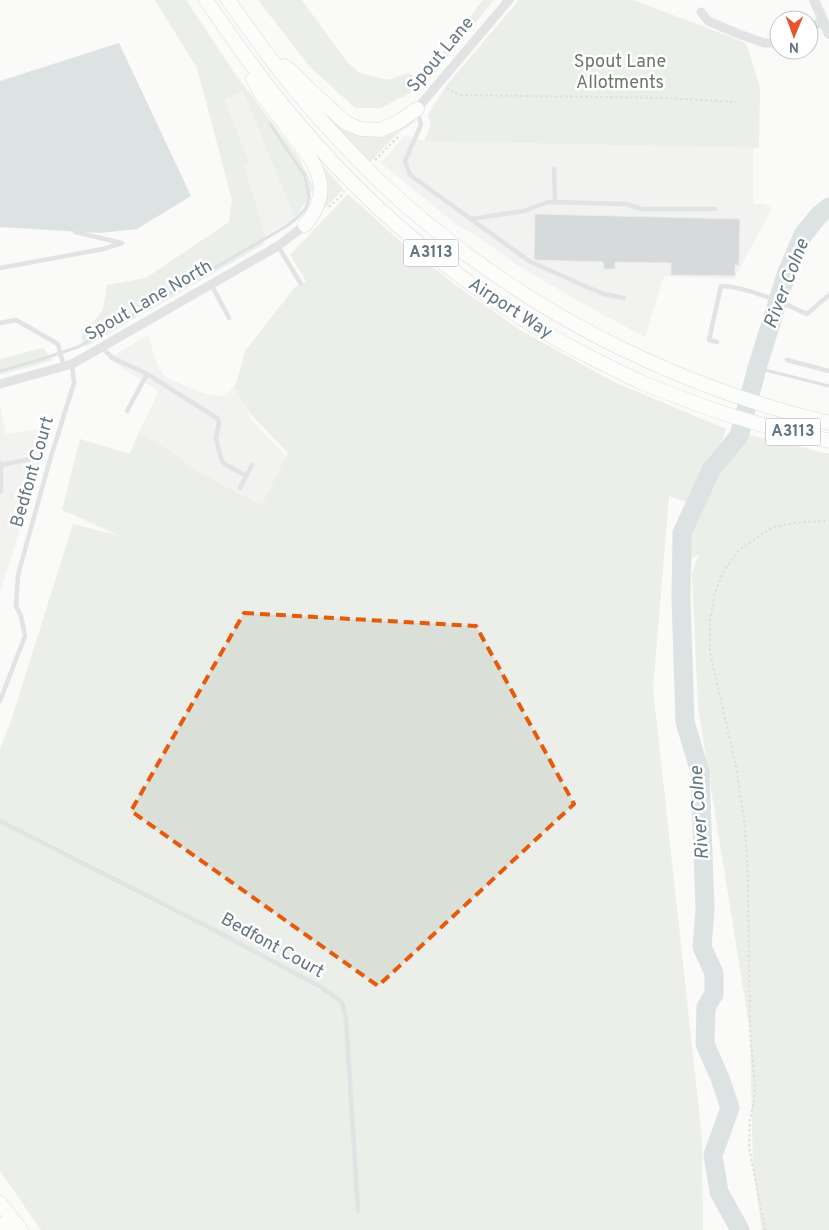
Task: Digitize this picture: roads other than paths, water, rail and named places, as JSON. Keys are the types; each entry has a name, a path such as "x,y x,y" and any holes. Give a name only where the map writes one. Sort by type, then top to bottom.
{"main road":[{"name":"Airport Way","path":"206,0 236,44 285,108 339,169 390,219 461,276 512,312 545,332 576,350 640,381 674,395 756,423 829,441"},
{"name":"Airport Way","path":"228,0 270,59 335,136 376,179 413,212 487,270 553,313 672,372 736,396 829,423"},
{"path":"236,44 260,92 311,159 317,170 321,186 319,201 315,212 305,225"},
{"path":"270,59 290,70 346,123 361,129 380,130 398,122 417,109"},
{"path":"0,1203 21,1230"},
{"path":"0,1224 5,1230"}],"street":[{"name":"Spout Lane","path":"417,109 509,0"},
{"path":"814,0 829,34"},
{"path":"701,12 708,21 739,34 769,43"},
{"path":"819,24 823,22"},
{"name":"Spout Lane North","path":"0,384 66,363 102,348 278,246 305,225"}],"lane":[{"path":"417,109 421,125 406,161 410,175 529,261 587,288 624,298"},
{"path":"554,169 556,202"},
{"path":"471,219 524,210 548,202 626,204 642,209 716,209"},
{"path":"0,268 103,249 122,243 75,232"},
{"path":"278,246 301,284"},
{"path":"211,284 229,318"},
{"path":"717,342 709,340 721,286 732,286 768,297 807,314 829,295"},
{"name":"Bedfont Court","path":"0,323 16,320 58,344 74,383 49,463 18,575 16,606 21,616 25,636 0,701"},
{"path":"102,348 113,358 147,374 217,418 219,422 216,440 222,461 246,476"},
{"path":"787,360 829,371"},
{"path":"127,411 147,374"},
{"path":"0,492 1,464 31,459"},
{"path":"240,488 252,465"},
{"name":"Bedfont Court","path":"0,820 218,932 319,986 342,1002 346,1019 358,1211"}],"waterway":[{"path":"0,371 78,347 285,227 297,218 306,208 309,197 305,176 270,124"},
{"name":"River Colne","path":"740,1230 719,1192 713,1155 730,1108 720,1078 705,1044 706,1007 714,994 714,973 702,947 705,909 700,772 685,722 681,598 682,533 711,470 739,436 757,368 786,275 803,235 819,215 829,207"},
{"name":"River Colne","path":"757,368 829,386"}],"park label":[{"name":"Spout Lane Allotments","path":"620,72"}]}
